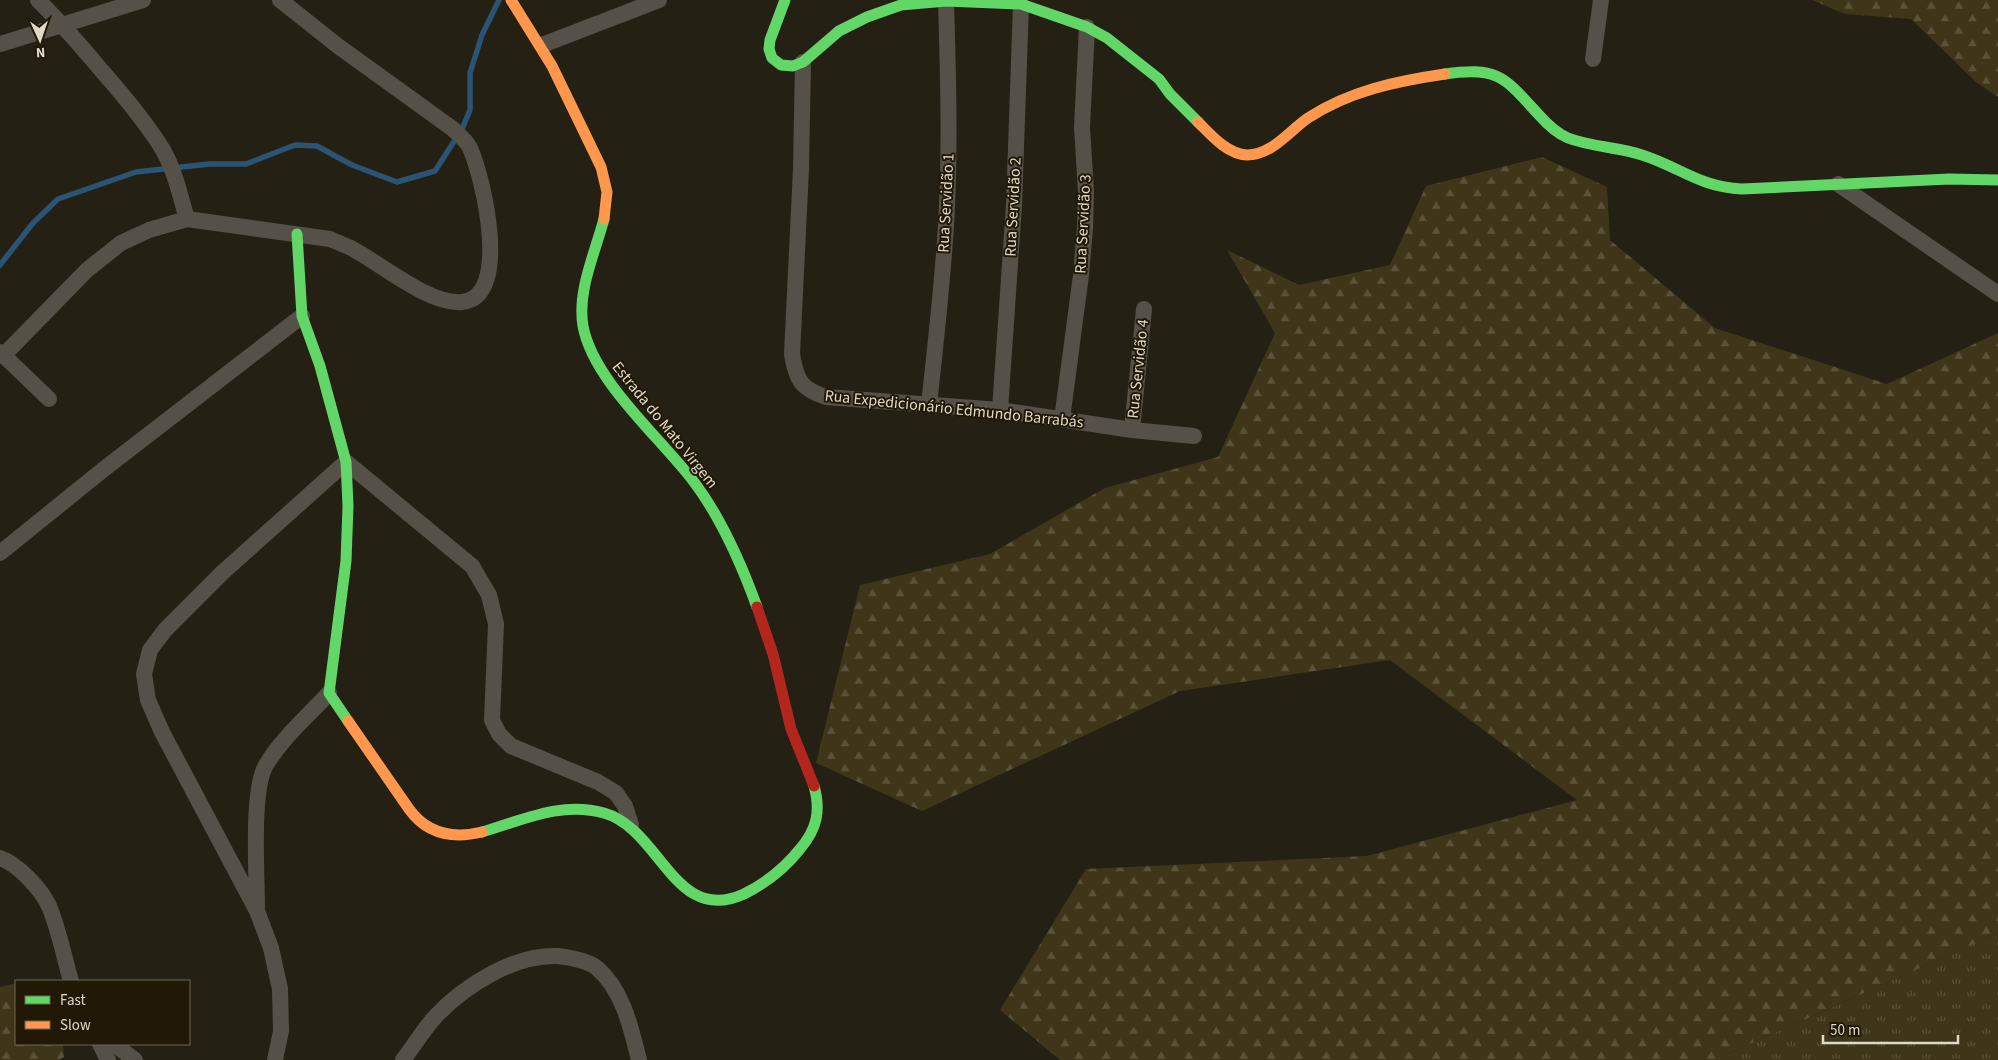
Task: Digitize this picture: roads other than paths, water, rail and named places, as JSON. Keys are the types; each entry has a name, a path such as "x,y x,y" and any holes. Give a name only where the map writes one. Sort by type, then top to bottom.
{"street":[{"path":"38,0 62,24 120,92 163,151 177,181 187,219"},
{"path":"0,44 143,0"},
{"path":"49,399 2,354 87,270 115,249 149,230 187,219 330,240 351,248 427,294 446,301 463,302 478,296 486,284 491,250 476,168 466,141 453,129 338,46 280,0"},
{"path":"542,46 659,0"},
{"path":"785,0 770,40 769,49 772,58 781,65 793,66 803,62 839,31 867,17 901,5 946,1 1022,4 1087,27 1107,38 1159,79 1170,94 1217,141 1231,150 1246,155 1262,153 1308,118 1351,95 1409,79 1473,71 1496,75 1508,82 1550,126 1569,138 1643,155 1702,182 1722,188 1742,189 1949,179 1998,180"},
{"path":"1593,59 1601,0"},
{"name":"Estrada do Mato Virgem","path":"512,1 542,46 576,112 605,176 607,204 585,284 582,314 585,340 599,370 680,464 712,510 747,580 773,654 790,727 817,793 819,811 816,828 801,851 756,888 724,900 702,898 678,884 632,825"},
{"name":"Rua Servidão 1","path":"930,405 942,290 947,208 949,137 946,1"},
{"name":"Rua Servidão 2","path":"1000,410 1014,205 1022,4"},
{"name":"Rua Servidão 3","path":"1062,419 1081,276 1085,228 1086,192 1082,127 1087,27"},
{"name":"Rua Expedicionário Edmundo Barrabás","path":"803,62 801,169 792,354 795,371 802,384 812,392 826,397 1000,410 1132,430 1194,436"},
{"path":"1838,184 1998,294"},
{"path":"258,911 257,801 259,781 266,765 278,748 329,693 346,561 348,506 346,462 320,366 302,316 297,234"},
{"name":"Rua Servidão 4","path":"1132,430 1144,309"},
{"path":"0,554 104,469 302,316"},
{"path":"346,462 472,566 489,595 496,624 492,720 499,734 511,746 598,782 616,793 625,806 632,825"},
{"path":"276,1060 281,1031 280,989 271,948 258,911 162,732 148,700 144,674 150,650 165,630 222,573 346,462"},
{"path":"329,693 416,819 439,833 461,835 483,831 547,810 581,809 610,813 632,825"},
{"path":"0,858 7,860 31,880 49,906 72,980"},
{"path":"403,1060 435,1017 468,989 508,966 542,956 569,957 596,967 615,989 630,1024 639,1060"},
{"path":"100,1045 108,1060"},
{"path":"115,1045 135,1060"}],"waterway":[{"path":"0,265 33,223 58,199 136,172 209,164 246,164 295,145 317,146 352,165 397,182 435,171 462,129 470,110 470,73 482,35 499,0"}]}
